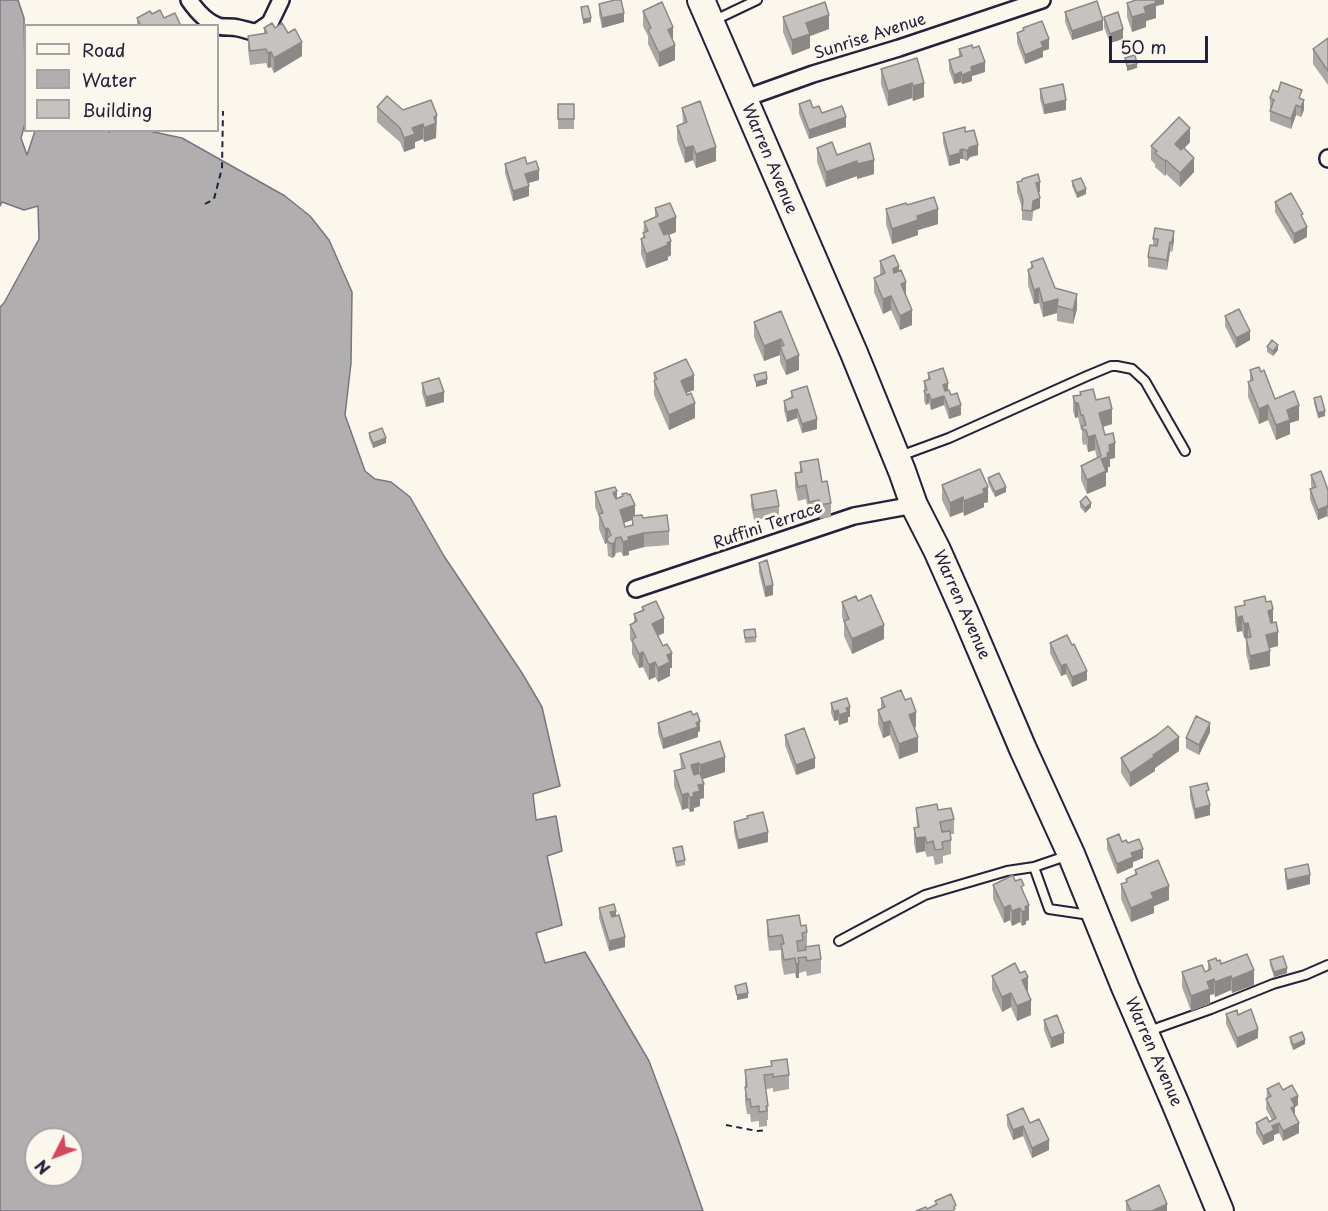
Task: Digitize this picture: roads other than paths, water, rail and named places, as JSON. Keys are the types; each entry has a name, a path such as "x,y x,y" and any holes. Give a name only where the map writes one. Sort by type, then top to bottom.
{"main road":[{"name":"Warren Avenue","path":"705,11 842,324 914,505 937,550 1071,854 1220,1211"}],"street":[{"path":"189,0 214,24"},
{"path":"219,26 256,32 270,23 280,0"},
{"name":"Sunrise Avenue","path":"744,99 813,74 1042,0"},
{"name":"Ruffini Terrace","path":"636,589 854,516 914,505"}],"lane":[{"path":"705,11 757,0"},
{"path":"896,457 970,430 1093,373 1117,366 1132,369 1145,381 1185,451"},
{"path":"839,941 925,895 1007,871 1034,867 1071,854"},
{"path":"1034,867 1049,909 1096,916"},
{"path":"1145,1032 1328,965"}],"water":[{"path":"0,0 18,0 24,18 24,127 21,138 27,155 35,132 154,132 182,138 285,196 310,216 329,240 352,292 351,363 345,415 365,471 375,479 391,482 410,497 444,556 542,707 560,786 533,794 536,820 556,816 562,851 547,856 562,925 536,933 545,963 585,952 649,1061 703,1211 0,1211 0,307 39,239 38,206 24,210 2,202 0,206"}]}
